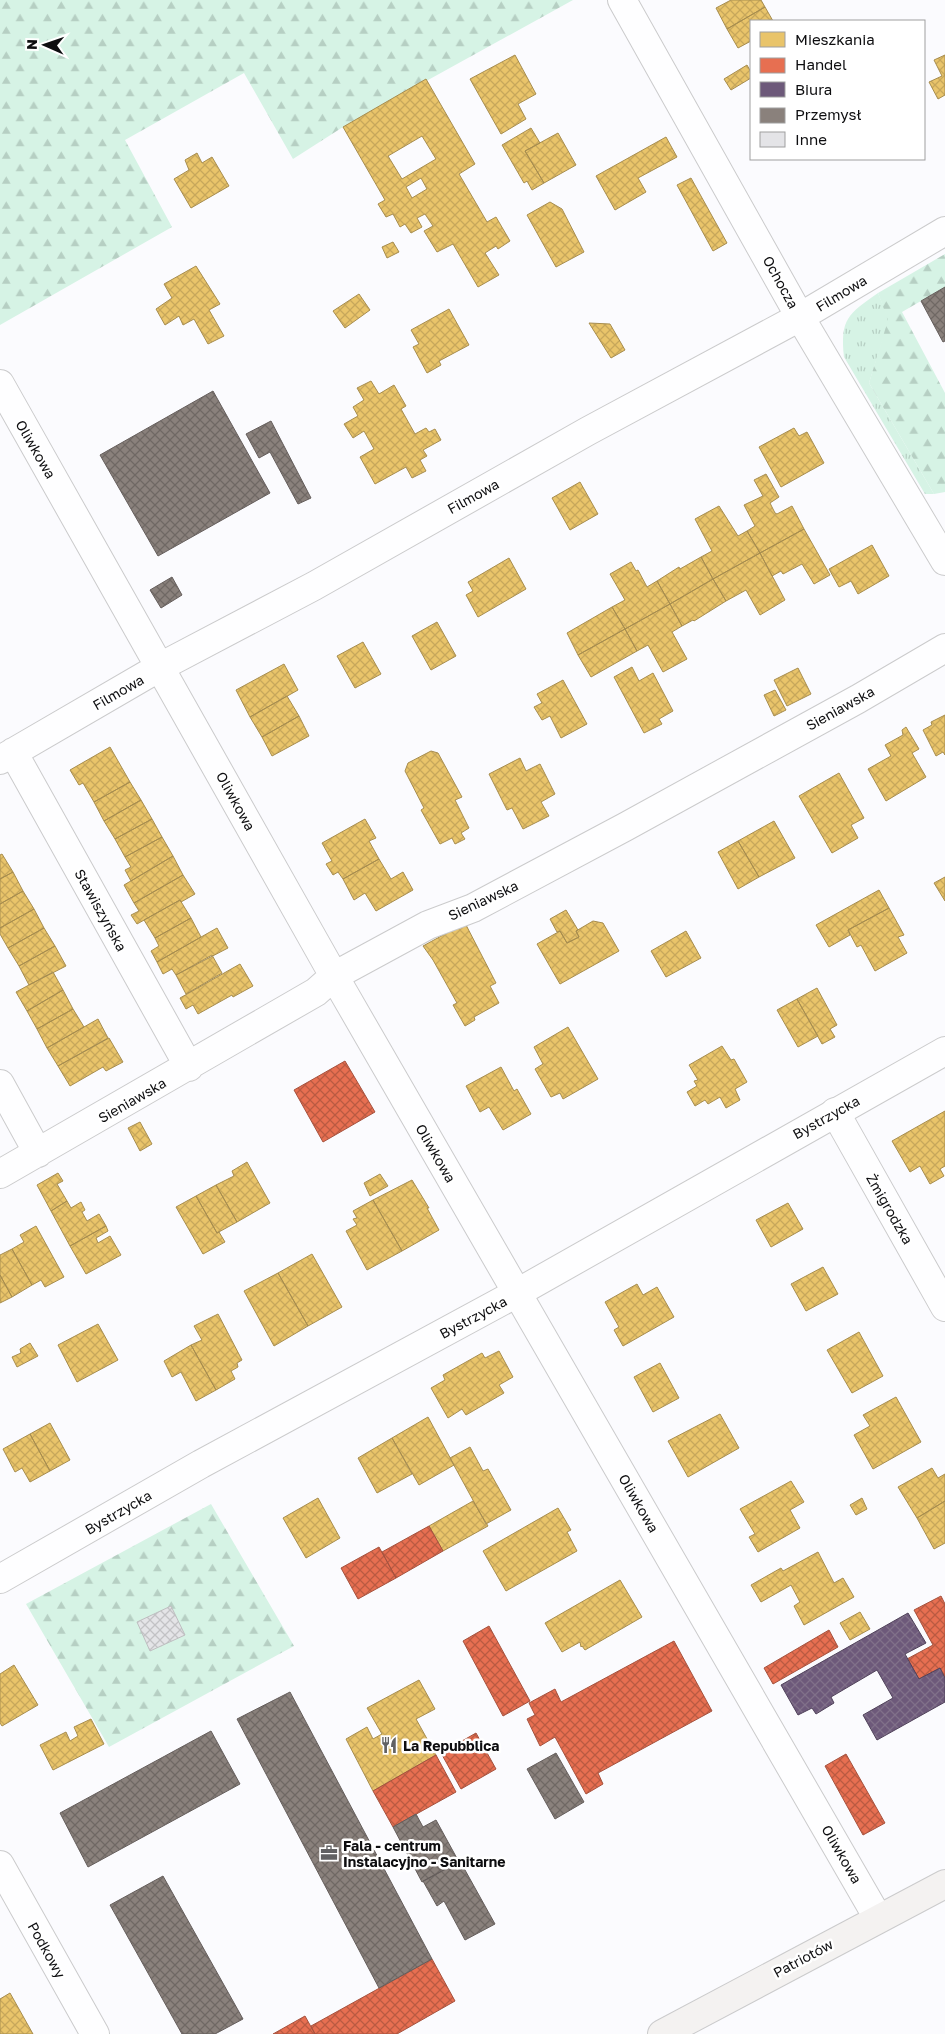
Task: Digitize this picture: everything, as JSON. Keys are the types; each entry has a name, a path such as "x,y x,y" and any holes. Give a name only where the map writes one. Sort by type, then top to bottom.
{"main road":[{"name":"Patriotów","path":"662,2034 945,1884"}],"street":[{"name":"Ochocza","path":"622,0 800,317 945,560"},
{"name":"Filmowa","path":"6,756 160,667 314,586 588,431 800,317 945,231"},
{"name":"Oliwkowa","path":"0,384 334,976 878,1918"},
{"name":"Sieniawska","path":"0,1174 38,1154 316,992 334,976 428,924 473,908 625,827 945,648"},
{"name":"Stawiszyńska","path":"6,756 189,1067"},
{"name":"Bystrzycka","path":"0,1579 201,1464 517,1293 945,1051"},
{"path":"0,1084 38,1154"},
{"name":"Żmigrodzka","path":"835,1112 945,1306"},
{"name":"Podkowy","path":"0,1866 95,2034"}],"green space":[{"path":"0,0 573,0 343,127 293,159 244,73 125,140 172,227 0,325"},
{"path":"945,254 945,287 902,312 945,393 945,492 934,494 869,383 888,320 878,293"},
{"path":"878,293 889,320 869,383 934,494 925,494 844,357 843,334 848,319 853,312"},
{"path":"211,1504 294,1646 109,1747 26,1604"}],"building: Mieszkania":[{"path":"731,0 761,0 765,7 727,29 716,8"},
{"path":"765,7 772,20 750,20 750,42 738,48 727,29"},
{"path":"515,55 536,94 518,104 526,119 501,134 470,79"},
{"path":"945,55 945,95 938,99 929,82 942,76 934,60"},
{"path":"747,65 750,70 750,79 731,90 724,79"},
{"path":"426,79 475,164 459,174 487,222 496,217 510,241 498,249 496,246 485,253 499,275 478,287 453,244 437,252 424,231 433,226 425,214 417,218 422,227 411,233 405,224 400,227 393,214 386,217 378,204 385,200 343,127","holes":["422,136 436,159 402,179 388,156","421,178 427,189 412,198 406,187"]},
{"path":"531,128 540,143 525,151 544,183 532,190 527,181 524,183 502,145"},
{"path":"558,133 576,165 544,183 525,151"},
{"path":"666,137 677,157 638,178 646,192 615,210 596,176"},
{"path":"197,153 202,163 212,157 229,186 191,208 174,179 189,170 185,160"},
{"path":"691,178 727,243 713,251 677,185"},
{"path":"550,202 562,209 584,252 556,267 527,215"},
{"path":"393,242 399,252 387,258 382,247"},
{"path":"196,266 220,304 209,310 224,336 208,344 194,319 183,325 179,316 165,325 156,309 172,298 164,284"},
{"path":"359,294 370,310 345,328 333,311"},
{"path":"449,309 469,345 439,361 441,365 427,373 413,347 419,344 411,330"},
{"path":"589,323 610,324 625,350 611,358"},
{"path":"371,381 379,394 394,385 406,406 401,409 415,434 426,428 429,432 435,429 441,440 423,450 427,456 420,460 426,471 412,478 406,467 375,484 360,457 374,449 364,431 353,438 344,424 358,416 353,407 364,400 357,388"},
{"path":"794,428 799,436 807,432 824,463 781,487 759,447"},
{"path":"766,474 779,497 770,503 775,513 777,514 792,506 804,529 760,553 747,531 755,526 744,505 763,496 754,480"},
{"path":"580,482 598,514 570,530 552,498"},
{"path":"719,506 738,536 747,531 760,553 713,579 701,557 712,551 695,519"},
{"path":"804,529 830,575 814,584 802,564 783,574 781,571 772,576 760,553"},
{"path":"872,545 889,576 858,594 851,581 839,587 829,569"},
{"path":"760,553 785,600 760,615 746,590 726,601 713,579"},
{"path":"701,557 713,579 670,604 657,581 679,567 680,569"},
{"path":"509,558 526,589 478,617 466,595 473,591 468,582"},
{"path":"631,562 636,571 638,570 647,587 657,581 670,604 625,629 612,607 625,600 610,574"},
{"path":"713,579 726,601 694,621 682,626 670,604"},
{"path":"670,604 682,626 672,632 687,659 663,672 648,645 637,651 625,629"},
{"path":"612,607 625,629 578,655 567,633"},
{"path":"437,622 456,656 431,670 412,636"},
{"path":"625,629 637,651 591,677 578,655"},
{"path":"363,642 381,674 355,688 337,656"},
{"path":"284,664 298,690 250,717 236,690"},
{"path":"632,667 639,681 653,673 673,711 659,719 662,724 644,733 614,677"},
{"path":"798,668 811,694 787,706 774,680"},
{"path":"563,680 587,724 561,738 550,716 542,720 534,707 542,703 537,694"},
{"path":"775,690 786,710 774,716 764,695"},
{"path":"287,696 299,716 262,737 250,717"},
{"path":"945,715 945,755 943,752 936,756 923,730 932,725 931,722"},
{"path":"299,716 309,736 272,756 262,737"},
{"path":"906,727 919,749 912,753 926,777 886,801 868,769 891,756 885,745 903,735 902,730"},
{"path":"110,747 130,782 94,802 83,783 79,785 70,770"},
{"path":"431,751 438,753 462,797 455,800 469,828 461,833 465,839 455,844 452,838 440,844 421,810 424,808 405,771 408,763"},
{"path":"520,758 526,771 540,764 555,794 541,802 549,816 523,829 512,808 507,810 489,774"},
{"path":"839,773 864,818 851,825 858,838 832,853 799,796"},
{"path":"130,782 141,800 104,821 94,802"},
{"path":"141,800 152,819 115,839 104,821"},
{"path":"152,819 162,837 125,857 115,839"},
{"path":"365,819 376,838 369,841 379,859 343,879 338,872 333,875 326,864 332,861 322,843"},
{"path":"774,821 795,858 759,877 738,841"},
{"path":"162,837 173,856 131,881 125,870 131,867 125,857"},
{"path":"738,841 759,877 738,889 718,852"},
{"path":"2,854 13,872 0,879 0,855"},
{"path":"173,856 183,875 134,903 124,885"},
{"path":"379,859 391,879 403,872 413,890 376,911 365,893 354,900 343,879"},
{"path":"13,872 23,891 0,904 0,879"},
{"path":"183,875 195,894 181,902 180,900 137,924 131,915 139,911 134,903"},
{"path":"945,877 945,901 934,883"},
{"path":"879,890 889,908 848,930 850,935 829,947 816,925"},
{"path":"23,891 34,909 0,928 0,904"},
{"path":"180,900 191,918 155,938 144,920"},
{"path":"889,908 904,935 898,937 907,953 875,971 861,945 857,947 848,930"},
{"path":"34,909 44,928 8,948 0,934 0,928"},
{"path":"566,910 578,930 576,931 579,937 567,943 560,931 557,932 550,919"},
{"path":"191,918 201,937 157,962 151,951 159,946 155,938"},
{"path":"593,921 603,923 619,951 560,984 537,944 560,931 567,943 579,937 576,931"},
{"path":"465,923 496,983 490,986 499,1003 474,1017 475,1020 465,1026 453,1005 457,1003 423,946"},
{"path":"44,928 55,946 19,966 8,948"},
{"path":"217,928 228,948 176,975 172,969 163,974 157,962"},
{"path":"686,931 701,958 666,977 651,951"},
{"path":"55,946 66,966 29,985 19,966"},
{"path":"212,955 222,973 186,994 176,975"},
{"path":"240,964 253,986 233,997 232,995 198,1014 193,1005 186,1009 180,998"},
{"path":"53,972 63,990 27,1011 16,992"},
{"path":"817,988 837,1025 830,1029 835,1037 822,1044 797,999"},
{"path":"63,990 73,1009 37,1029 27,1011"},
{"path":"797,999 818,1036 798,1047 777,1010"},
{"path":"73,1009 84,1027 47,1048 37,1029"},
{"path":"98,1019 108,1038 58,1066 47,1048"},
{"path":"568,1027 598,1079 563,1099 560,1093 551,1097 535,1069 543,1064 534,1047"},
{"path":"109,1038 123,1062 106,1071 103,1067 70,1086 58,1066"},
{"path":"722,1046 731,1060 734,1059 747,1082 735,1089 740,1100 726,1108 720,1097 708,1104 705,1100 695,1106 687,1092 697,1086 694,1081 698,1080 689,1065"},
{"path":"501,1067 514,1091 517,1089 531,1114 503,1130 489,1107 480,1112 466,1086"},
{"path":"945,1111 945,1166 940,1169 944,1176 930,1184 920,1166 910,1172 892,1141"},
{"path":"140,1122 152,1144 140,1151 128,1128"},
{"path":"247,1162 270,1203 237,1222 216,1185 234,1176 232,1171"},
{"path":"58,1173 63,1181 57,1184 67,1201 51,1211 37,1185"},
{"path":"380,1174 388,1186 370,1196 364,1183"},
{"path":"412,1180 429,1208 427,1208 439,1230 402,1251 373,1200"},
{"path":"216,1185 237,1222 217,1233 196,1196"},
{"path":"196,1196 217,1233 219,1232 225,1242 203,1254 176,1207"},
{"path":"373,1200 402,1251 367,1270 346,1231 357,1225 353,1219 357,1218 353,1211"},
{"path":"67,1201 71,1208 81,1202 85,1210 82,1212 87,1221 99,1214 106,1226 70,1246 51,1211"},
{"path":"788,1203 803,1229 771,1247 756,1220"},
{"path":"36,1226 64,1277 45,1287 41,1280 32,1285 12,1249 24,1242 20,1235"},
{"path":"106,1226 108,1231 96,1238 98,1243 110,1236 121,1255 86,1274 70,1246"},
{"path":"12,1249 32,1285 12,1297 0,1275 0,1255"},
{"path":"312,1254 342,1307 308,1326 278,1273"},
{"path":"823,1267 838,1294 806,1311 791,1284"},
{"path":"278,1273 308,1326 274,1346 244,1291"},
{"path":"0,1275 12,1297 0,1303"},
{"path":"637,1284 643,1295 657,1287 674,1317 623,1346 614,1330 619,1327 605,1302"},
{"path":"218,1314 242,1360 237,1363 238,1367 231,1371 235,1379 216,1390 191,1345 202,1340 194,1326"},
{"path":"98,1324 118,1360 77,1382 58,1345"},
{"path":"859,1332 883,1376 852,1393 827,1350"},
{"path":"30,1343 38,1356 17,1367 12,1357 21,1353 20,1349"},
{"path":"191,1345 216,1390 196,1401 181,1372 172,1377 164,1361"},
{"path":"499,1351 513,1377 499,1385 504,1393 466,1415 462,1409 448,1418 431,1388 445,1380 443,1375 482,1353 485,1358"},
{"path":"660,1363 679,1398 653,1412 634,1377"},
{"path":"896,1397 921,1442 873,1469 854,1435 870,1426 863,1415"},
{"path":"720,1414 739,1448 688,1477 668,1441"},
{"path":"428,1417 454,1465 419,1485 392,1438"},
{"path":"50,1423 70,1460 50,1471 30,1434"},
{"path":"30,1434 50,1471 30,1482 22,1468 15,1472 3,1449"},
{"path":"392,1438 412,1474 377,1493 358,1458"},
{"path":"470,1447 483,1471 488,1469 511,1510 486,1524 450,1458"},
{"path":"932,1468 938,1478 945,1474 945,1501 917,1518 898,1487"},
{"path":"791,1481 804,1502 790,1510 800,1528 758,1552 749,1537 755,1534 740,1509"},
{"path":"318,1498 340,1538 306,1558 283,1518"},
{"path":"862,1498 867,1509 856,1515 850,1505"},
{"path":"473,1501 488,1526 443,1551 429,1526"},
{"path":"945,1501 945,1543 934,1549 917,1518"},
{"path":"558,1508 571,1530 567,1532 577,1551 506,1591 483,1551"},
{"path":"818,1552 834,1583 843,1578 854,1597 804,1625 794,1606 800,1602 791,1585 761,1602 751,1585 781,1568 783,1571"},
{"path":"620,1580 642,1617 585,1650 581,1647 580,1642 562,1652 545,1623"},
{"path":"860,1612 870,1629 850,1640 840,1623"},
{"path":"14,1665 38,1705 2,1726 0,1723 0,1674"},
{"path":"419,1680 435,1709 416,1719 436,1755 373,1791 346,1739 367,1727 373,1739 382,1734 367,1708"},
{"path":"91,1719 104,1744 53,1770 40,1745 66,1732 70,1741 78,1736 74,1727"},
{"path":"10,1993 33,2034 0,2034 0,1999"}],"building: Handel":[{"path":"345,1061 375,1112 323,1142 294,1090"},
{"path":"429,1526 443,1551 396,1578 382,1552"},
{"path":"379,1547 396,1578 358,1599 341,1568"},
{"path":"941,1596 945,1604 945,1678 940,1668 919,1679 907,1659 933,1645 914,1610"},
{"path":"489,1626 530,1701 503,1716 463,1641"},
{"path":"829,1630 838,1647 773,1684 764,1668"},
{"path":"674,1641 712,1711 598,1773 603,1784 586,1794 555,1737 540,1746 527,1719 535,1715 529,1703 555,1689 561,1702"},
{"path":"476,1733 496,1769 461,1789 441,1753"},
{"path":"846,1754 885,1823 863,1835 825,1766"},
{"path":"436,1755 456,1792 393,1827 373,1791"},
{"path":"432,1959 455,2001 397,2034 315,2034 311,2026"},
{"path":"305,2016 315,2034 273,2034"}],"building: Biura":[{"path":"908,1613 926,1643 905,1654 919,1679 940,1668 945,1678 945,1702 877,1740 863,1715 893,1698 877,1670 831,1697 834,1703 816,1714 812,1708 798,1715 781,1685"}],"building: Przemysł":[{"path":"945,287 945,341 943,342 921,301"},
{"path":"213,391 270,493 158,556 100,455"},
{"path":"271,421 311,498 298,504 270,452 259,458 246,434"},
{"path":"172,577 182,595 161,608 150,590"},
{"path":"290,1692 432,1959 379,1988 237,1719"},
{"path":"211,1731 240,1784 88,1867 60,1813"},
{"path":"556,1753 584,1802 555,1819 527,1769"},
{"path":"416,1814 423,1827 436,1820 459,1862 422,1882 393,1827"},
{"path":"460,1861 495,1924 465,1940 444,1901 437,1906 423,1881"},
{"path":"163,1876 243,2019 215,2034 182,2034 110,1905"}],"building: Inne":[{"path":"171,1606 185,1635 150,1651 137,1622"}],"place":[{"name":"La Repubblica","path":"389,1745"},
{"name":"Fala - centrum Instalacyjno - Sanitarne","path":"329,1853"}]}
